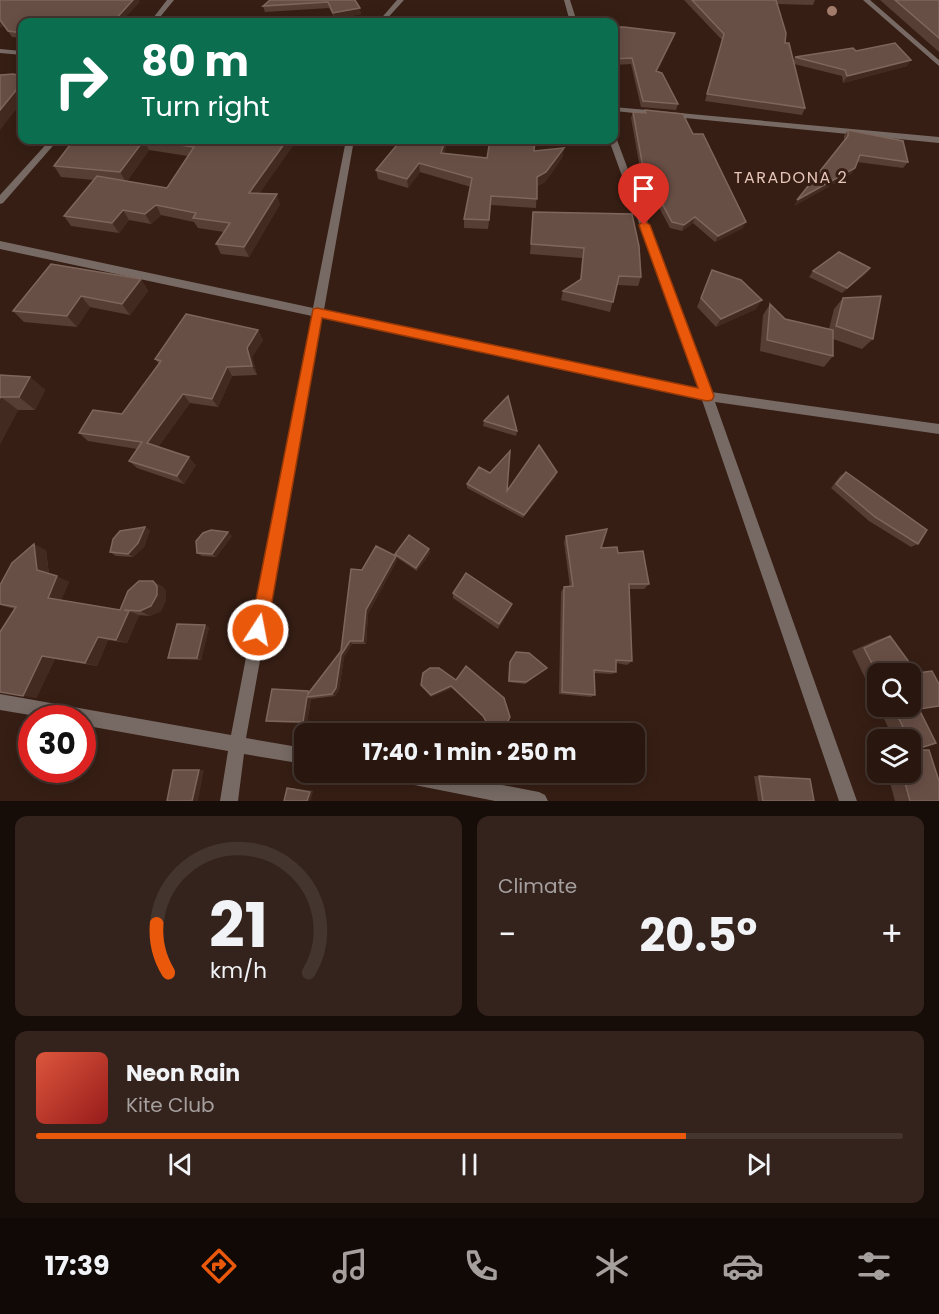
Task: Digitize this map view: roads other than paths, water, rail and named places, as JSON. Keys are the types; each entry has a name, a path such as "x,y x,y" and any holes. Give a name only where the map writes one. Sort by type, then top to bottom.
{"street":[{"path":"156,18 171,0"},
{"path":"385,18 401,0"},
{"path":"567,0 573,18"},
{"path":"866,0 939,64"},
{"path":"0,51 18,53"},
{"path":"618,109 939,140"},
{"path":"0,201 50,144"},
{"path":"229,801 237,744 349,144"},
{"path":"614,144 707,396 848,801"},
{"path":"0,245 707,396 939,429"},
{"path":"0,702 294,754"},
{"path":"446,783 539,801"}],"district":[{"name":"TARADONA 2","path":"791,177"}]}
